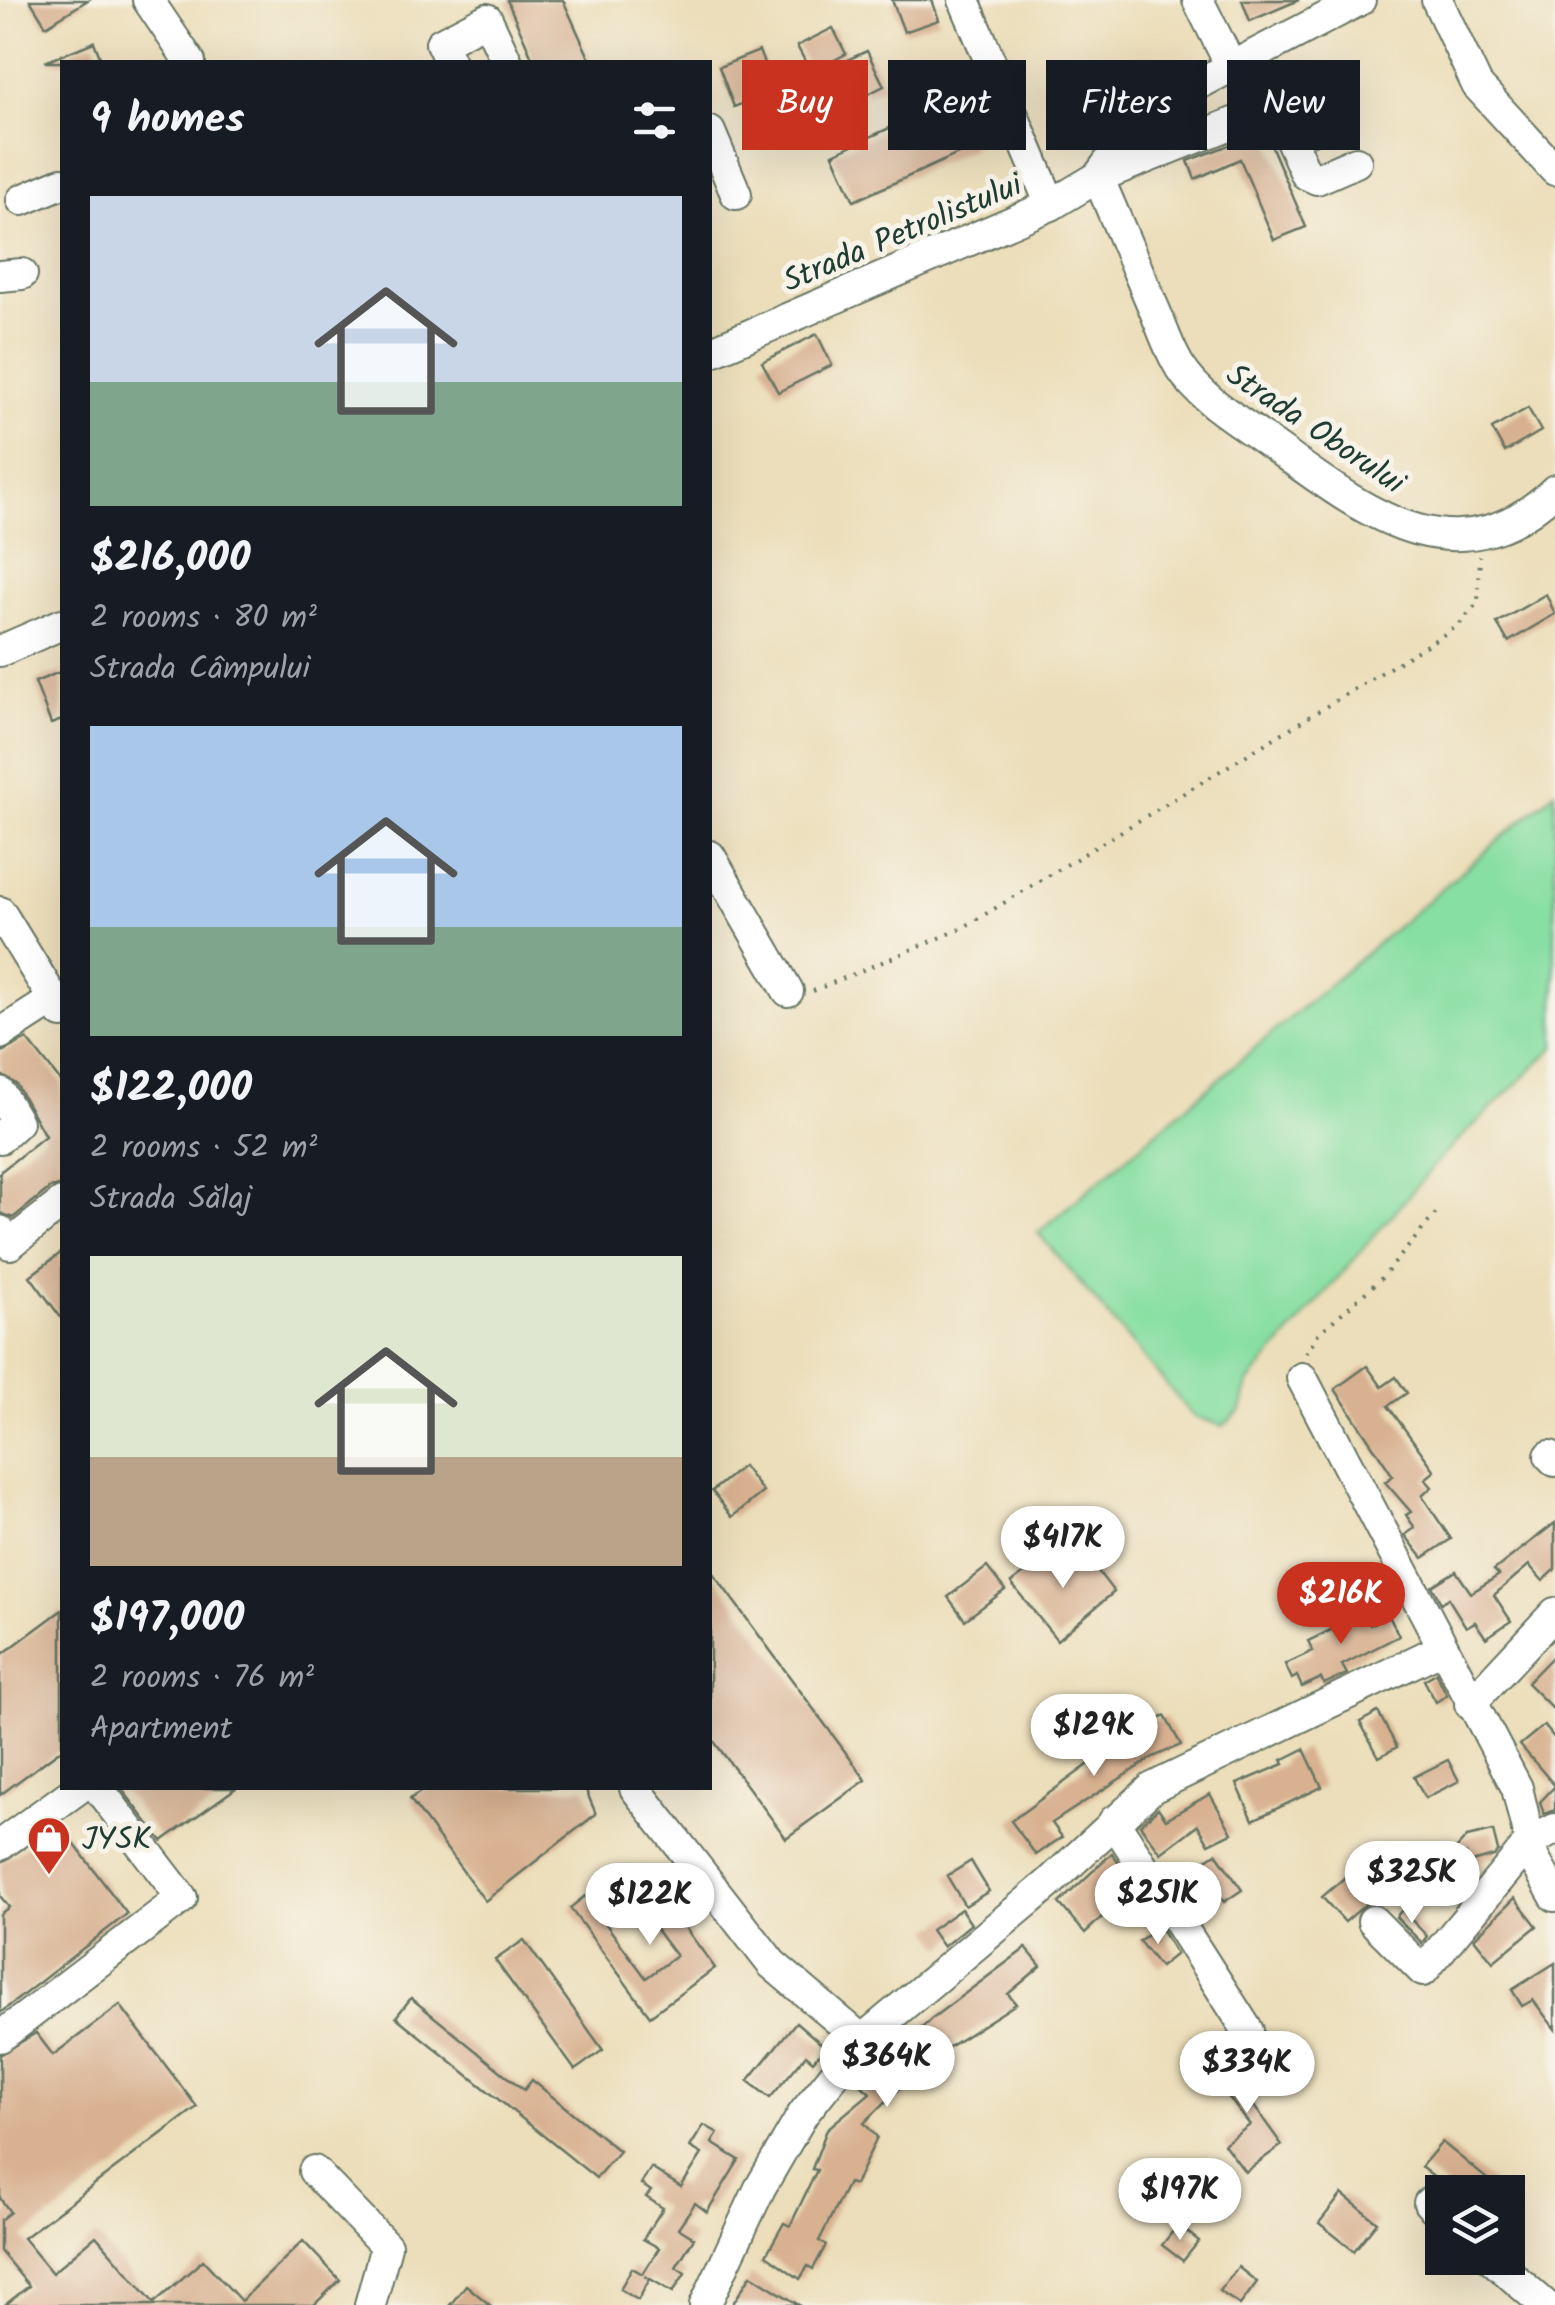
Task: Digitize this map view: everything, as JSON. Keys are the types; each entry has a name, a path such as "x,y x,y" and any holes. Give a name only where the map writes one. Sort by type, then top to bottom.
{"street":[{"path":"148,0 177,57"},
{"path":"964,0 1050,206"},
{"path":"1198,0 1228,60"},
{"name":"Strada Petrolistului","path":"1243,60 1360,0"},
{"path":"1436,0 1476,85 1555,170"},
{"path":"449,60 440,43 487,19 506,60"},
{"name":"Strada Petrolistului","path":"712,351 1050,206 1098,177 1106,162 1147,120 1184,92 1227,68"},
{"path":"1098,177 1276,106 1306,174 1317,178 1356,162"},
{"path":"712,137 736,194"},
{"name":"Strada Oborului","path":"1098,177 1178,364 1200,392 1307,470 1404,530 1474,534 1532,510 1555,490"},
{"path":"22,200 60,184"},
{"path":"0,651 60,625"},
{"path":"712,859 788,990"},
{"path":"0,912 58,1006 0,1034"},
{"path":"0,1093 17,1122 0,1138"},
{"path":"0,1231 10,1244 60,1205"},
{"path":"1302,1378 1542,1835 1555,1896"},
{"path":"1470,1704 1555,1613"},
{"path":"705,2305 760,2188 803,2114 862,2040 1047,1884 1114,1820 1176,1774 1441,1649"},
{"path":"0,1823 60,1778"},
{"path":"0,1845 76,1790"},
{"path":"0,2037 182,1898 100,1790"},
{"path":"636,1790 772,1964 862,2040"},
{"path":"1114,1820 1248,2031"},
{"path":"1373,1921 1423,1971 1542,1835"},
{"path":"314,2171 386,2246 370,2305"},
{"path":"1511,2275 1545,2305"}],"path":[{"path":"788,990 812,992 961,929 1458,626 1478,602 1482,581 1474,534"},
{"path":"1302,1378 1301,1362 1318,1334 1383,1277 1438,1211"}],"green space":[{"path":"1555,792 1555,1047 1445,1153 1248,1383 1241,1410 1223,1426 1193,1416 1038,1233"}],"building":[{"path":"30,0 88,0 46,26"},
{"path":"507,0 563,0 590,60 533,60"},
{"path":"892,0 932,0 939,20 904,32"},
{"path":"1242,0 1299,0 1250,21"},
{"path":"833,28 846,54 834,60 805,60 797,46"},
{"path":"94,42 101,60 60,60 45,62"},
{"path":"759,51 763,60 742,60 742,104 734,107 719,67"},
{"path":"867,51 884,86 868,94 868,60 849,59"},
{"path":"888,129 888,150 967,150 854,201 833,154 868,150 868,138"},
{"path":"1227,146 1227,150 1273,150 1306,227 1274,240 1240,159 1195,179 1188,161"},
{"path":"817,334 832,365 778,392 762,362"},
{"path":"1528,408 1541,431 1505,452 1492,429"},
{"path":"1546,594 1555,614 1508,642 1497,623"},
{"path":"60,672 60,721 51,724 35,682"},
{"path":"27,1039 60,1080 60,1186 50,1188 13,1218 0,1213 0,1172 45,1136 16,1084 0,1074 0,1053"},
{"path":"60,1254 60,1316 30,1276"},
{"path":"1367,1366 1382,1387 1396,1377 1407,1393 1388,1406 1435,1471 1425,1479 1432,1487 1422,1496 1451,1539 1423,1558 1405,1535 1415,1528 1406,1515 1411,1512 1385,1482 1393,1476 1335,1389"},
{"path":"743,1466 763,1492 732,1517 712,1491"},
{"path":"1555,1523 1555,1570 1543,1581 1529,1565 1494,1595 1511,1621 1486,1638 1475,1622 1466,1627 1448,1598 1441,1603 1432,1586 1456,1571 1471,1593 1499,1575 1494,1570"},
{"path":"1077,1544 1114,1592 1057,1640 1011,1583 1037,1563 1043,1570"},
{"path":"987,1567 1005,1590 965,1620 948,1597"},
{"path":"712,1572 866,1780 786,1838 712,1739"},
{"path":"1368,1579 1373,1592 1348,1608 1341,1590"},
{"path":"1358,1608 1370,1625 1389,1616 1399,1636 1342,1665 1347,1674 1324,1684 1321,1678 1302,1687 1297,1676 1292,1679 1285,1664 1313,1651 1308,1641 1333,1629 1329,1623"},
{"path":"60,1611 60,1750 0,1795 0,1656"},
{"path":"1555,1654 1555,1711 1527,1683"},
{"path":"1436,1673 1447,1695 1436,1702 1424,1680"},
{"path":"1378,1712 1397,1747 1379,1757 1360,1722"},
{"path":"1165,1716 1181,1745 1153,1757 1052,1823 1062,1837 1036,1855 1011,1821 1092,1762 1090,1759 1101,1750 1088,1733 1102,1722 1117,1742"},
{"path":"1544,1725 1555,1739 1555,1786 1520,1745"},
{"path":"1304,1749 1322,1787 1253,1820 1237,1784 1284,1764 1282,1760"},
{"path":"1448,1760 1459,1781 1425,1798 1414,1777"},
{"path":"1555,1786 1555,1810 1544,1814 1540,1802"},
{"path":"123,1790 233,1790 162,1841"},
{"path":"423,1790 586,1790 596,1814 485,1901 410,1799"},
{"path":"1210,1794 1232,1833 1209,1844 1198,1825 1161,1853 1140,1825 1158,1808 1166,1819"},
{"name":"JYSK","path":"60,1825 127,1914 0,2013 0,1914 9,1907 0,1896 0,1863"},
{"path":"1493,1831 1498,1851 1494,1856 1468,1863 1466,1854 1447,1859 1467,1837"},
{"path":"1112,1853 1134,1887 1085,1933 1059,1903"},
{"path":"1216,1853 1242,1890 1224,1902 1212,1884 1205,1889 1191,1869"},
{"path":"971,1861 989,1891 965,1906 947,1876"},
{"path":"644,1872 715,1968 650,2016 570,1908 585,1896 646,1978 676,1956 624,1887"},
{"path":"1351,1872 1374,1897 1345,1922 1322,1897"},
{"path":"1515,1898 1537,1926 1493,1962 1474,1938"},
{"path":"961,1909 971,1924 943,1947 931,1930"},
{"path":"1402,1910 1427,1936 1422,1943 1396,1917"},
{"path":"1159,1926 1176,1954 1160,1967 1139,1941"},
{"path":"524,1940 603,2050 575,2070 495,1960"},
{"path":"1026,1948 1041,1966 1008,1994 1016,2004 933,2057 939,2064 918,2081 913,2075 864,2123 877,2137 855,2185 848,2183 819,2241 826,2245 813,2269 808,2266 800,2279 766,2255 784,2223 790,2226 817,2170 812,2169 827,2129 870,2093 862,2086 931,2019"},
{"path":"1555,1963 1555,2029 1533,2000 1522,2006 1512,1990"},
{"path":"411,1998 524,2090 532,2080 619,2151 596,2178 396,2017"},
{"path":"120,2005 197,2107 23,2238 52,2273 96,2236 154,2303 203,2260 241,2301 303,2241 340,2280 314,2305 5,2305 29,2286 0,2251 0,2220 10,2212 0,2198 0,2055 36,2033 53,2055"},
{"path":"796,2022 825,2047 813,2061 806,2055 770,2098 748,2081"},
{"path":"1241,2056 1262,2082 1246,2095 1282,2145 1245,2172 1224,2144 1250,2125 1213,2077"},
{"path":"704,2125 718,2133 712,2143 739,2160 707,2212 695,2203 678,2228 694,2238 676,2267 685,2273 673,2292 645,2276 650,2279 638,2300 620,2289 632,2268 643,2274 659,2248 643,2239 663,2208 646,2197 651,2191 641,2184 651,2168 681,2187 702,2154 690,2147"},
{"path":"1442,2142 1482,2175 1431,2175 1421,2167"},
{"path":"1342,2194 1377,2222 1354,2251 1319,2223"},
{"path":"1178,2225 1199,2241 1183,2261 1162,2245"},
{"path":"1238,2267 1257,2282 1240,2305 1219,2291"},
{"path":"751,2275 799,2305 732,2305"},
{"path":"466,2285 490,2305 450,2305"}],"place":[{"name":"JYSK","path":"49,1876"}]}
